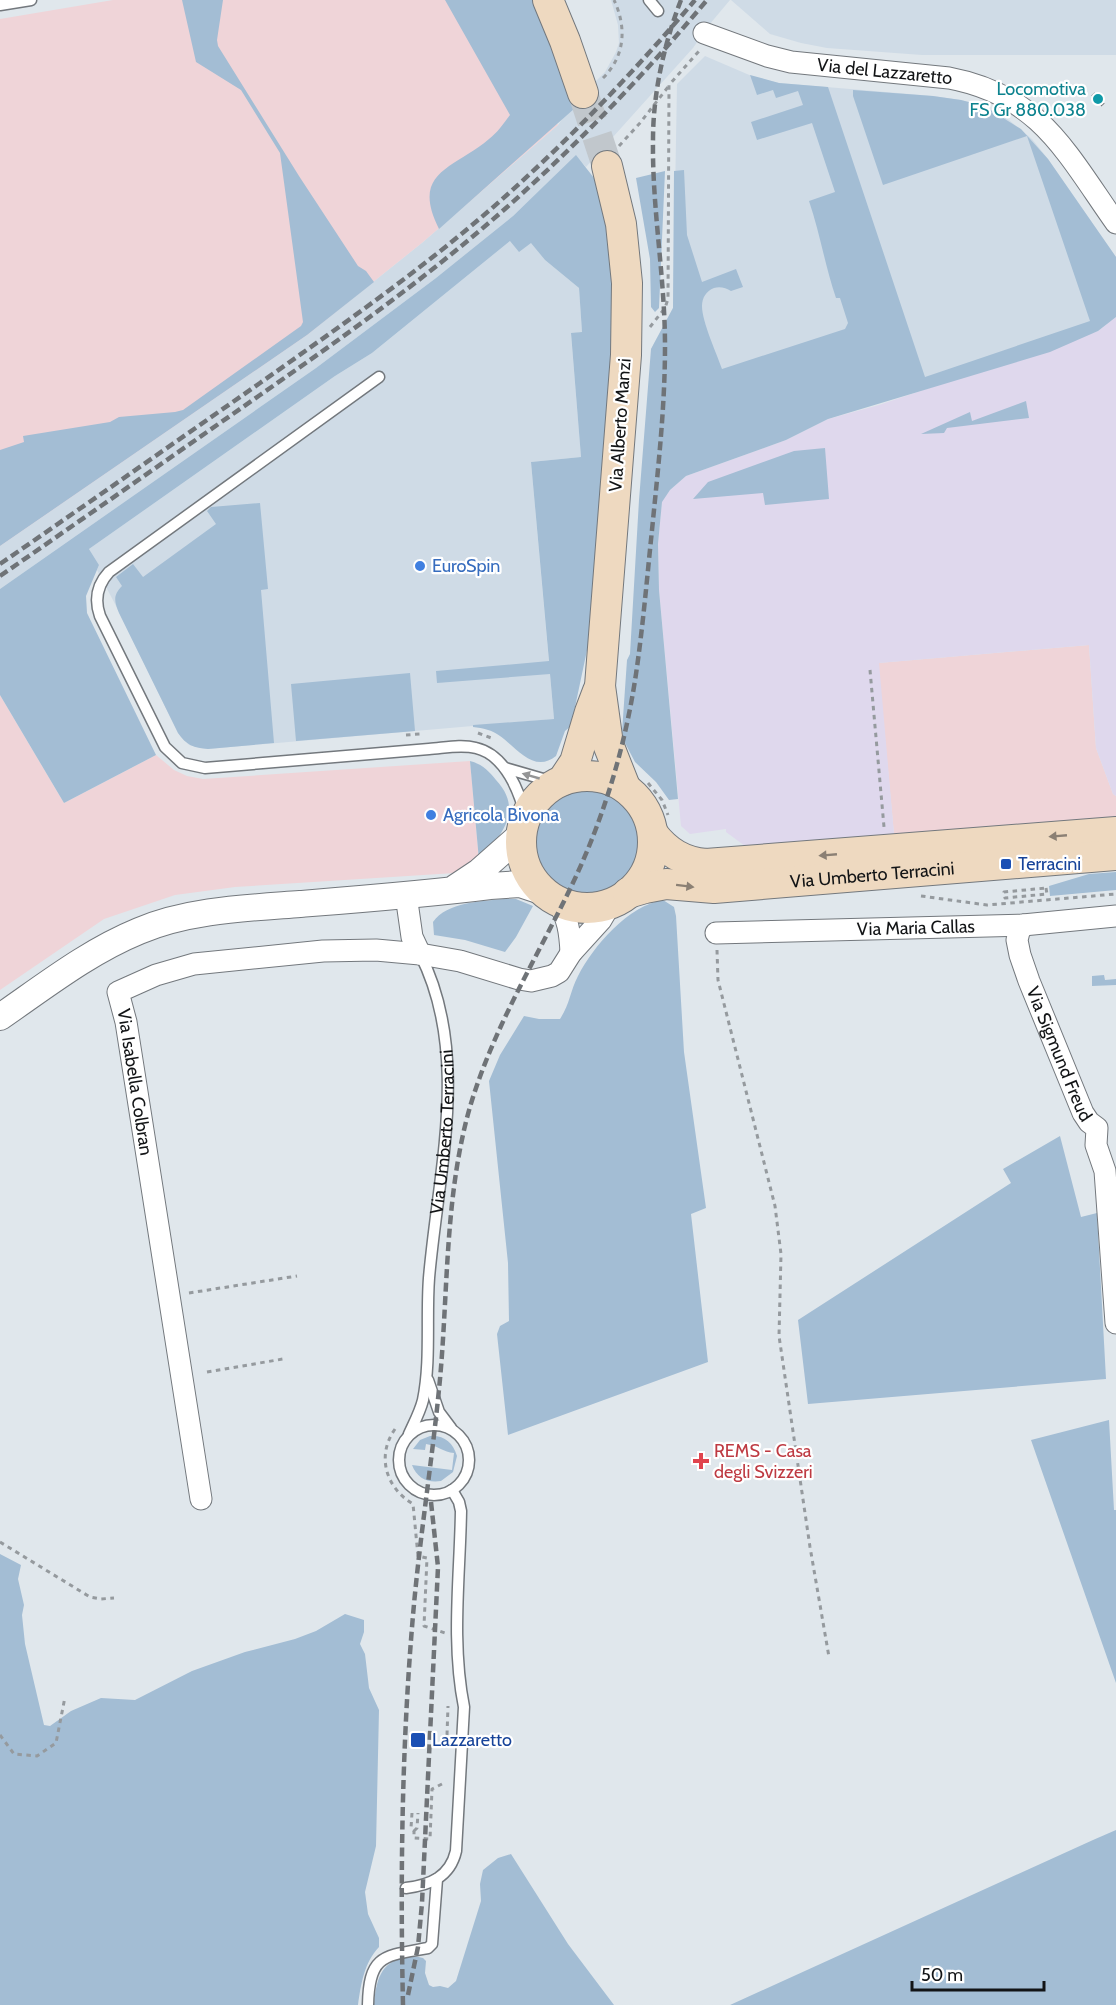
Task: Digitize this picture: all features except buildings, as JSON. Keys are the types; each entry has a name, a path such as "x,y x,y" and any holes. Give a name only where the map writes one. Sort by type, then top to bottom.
{"main road":[{"path":"548,0 566,41 592,87"},
{"name":"Via Alberto Manzi","path":"613,157 627,283 626,355 600,686 608,744 633,782"},
{"name":"Via Alberto Manzi","path":"560,782 575,762 600,686"},
{"path":"581,776 633,782 636,798 645,811 661,826 642,879 620,898 585,908 551,896 534,880 526,866 522,850 524,826 538,798 560,782 581,776"},
{"name":"Via Umberto Terracini","path":"661,826 663,846 676,856 706,864 1116,832"},
{"name":"Via Umberto Terracini","path":"620,898 645,888 666,884 714,888 1116,855"}],"street":[{"name":"Via del Lazzaretto","path":"708,35 791,62 949,78 972,82 997,92 1021,105 1042,123 1116,223"},
{"path":"449,891 479,872 524,826"},
{"path":"0,1017 106,946 140,930 167,922 250,908 520,884 551,896 566,915 571,953"},
{"name":"Via Umberto Terracini","path":"406,895 412,937 420,954"},
{"name":"Via Isabella Colbran","path":"201,1499 126,1022 118,992 156,975 210,961 322,951 376,950 420,954 460,961 531,981 559,972 571,953 620,898"},
{"name":"Via Maria Callas","path":"716,933 1023,925 1116,916"},
{"name":"Via Sigmund Freud","path":"1023,925 1017,940 1020,955 1083,1113 1089,1122 1106,1126 1096,1145 1105,1172 1116,1323"}],"lane":[{"path":"0,5 31,0"},
{"path":"649,0 658,11"},
{"path":"379,377 106,575 97,594 96,607 159,737 170,754 182,763 205,768 466,746 485,751 505,768 522,800 524,826"},
{"path":"505,768 560,782"},
{"name":"Via Umberto Terracini","path":"420,954 433,986 442,1022 448,1087 429,1286 427,1374 422,1404 401,1447 399,1463 400,1471 409,1484 430,1495 437,1495 452,1490 465,1477 470,1459 465,1441 439,1412 427,1374"},
{"path":"409,1434 420,1427 432,1424 451,1428"},
{"path":"406,1888 427,1885 437,1879 451,1864 456,1851 464,1707 459,1686 457,1614 461,1511 452,1490"},
{"path":"368,2005 371,1977 380,1961 391,1955 428,1948 432,1944 437,1879"}],"path":[{"path":"592,87 615,64 622,45 621,21 614,0"},
{"path":"613,157 708,35"},
{"path":"647,331 666,308 668,299 669,85"},
{"path":"870,670 884,827"},
{"path":"474,732 492,737 502,744"},
{"path":"402,735 414,734"},
{"path":"633,782 662,800 661,826"},
{"path":"1046,888 1047,894 1039,895 1005,898 1004,892 1046,888"},
{"path":"918,895 987,905 1116,894"},
{"path":"1039,895 1040,906"},
{"path":"716,933 718,980 775,1206 781,1254 779,1336 810,1547 830,1657"},
{"path":"181,1295 297,1276"},
{"path":"207,1372 282,1359"},
{"path":"413,1504 418,1556 427,1558 424,1626 452,1635"},
{"path":"0,1542 90,1597 114,1598"},
{"path":"446,1743 449,1695"},
{"path":"0,1735 14,1754 37,1755 56,1743 65,1697"},
{"path":"412,1813 411,1828 414,1831 414,1838 430,1839 432,1789 450,1780"},
{"path":"414,1831 417,1828 418,1813"}],"shaded area":[{"path":"113,0 489,0 558,125 423,242 307,335 0,546 0,19"},
{"path":"182,0 223,0 218,46 358,266 366,271 374,282 307,335 0,546 0,450 24,442 23,436 110,422 119,417 183,410 301,326 303,322 280,153 241,90 196,62"},
{"path":"445,0 533,0 545,25 575,108 439,229 431,210 430,195 433,183 450,165 492,137 510,115"},
{"path":"611,0 730,0 693,48 586,167 576,156 513,216 436,278 316,368 0,589 0,546 307,335 423,242 558,125 573,104 605,72 616,52 619,43 618,25"},
{"path":"731,0 1116,0 1116,55 922,55 827,48 770,34"},
{"path":"705,56 754,77 779,83 961,100 984,106 1009,120 1032,139 1048,159 1116,257 1116,317 828,419 651,349 673,308 677,84"},
{"path":"750,75 779,83 828,87 925,377 1090,321 1027,136 883,185 853,96 853,90 961,100 984,106 1021,129 1048,159 1116,257 1116,317 1098,331 1050,352 828,419 786,440 686,476 670,490 662,502 658,544 659,590 678,799 669,800 656,782 635,762 622,732 627,660 630,654 651,349 673,308 674,171 684,170 687,235 702,282 736,269 743,287 731,291 714,288 703,300 704,320 722,369 845,329 848,323 840,298 836,298 832,286 809,201 835,192 812,123 757,140 751,122 803,105 798,91 776,98 773,90 757,95"},
{"path":"576,155 594,178 601,200 610,247 613,325 590,636 571,726 565,731 556,756 548,761 533,760 497,734 473,727 473,725 554,719 550,674 437,683 436,671 549,661 531,462 581,457 571,333 582,332 579,288 545,260 531,243 519,252 510,241 372,353 335,376 89,549 99,565 86,596 87,613 156,755 64,803 0,695 0,589 316,368 436,278 513,216"},
{"path":"665,171 659,308 655,312 651,307 650,259 636,178"},
{"path":"510,241 531,242 545,260 579,288 582,332 571,334 581,457 531,462 554,719 208,749 189,745 178,733 97,570 99,565 89,549 335,376 372,353"},
{"path":"1116,317 1116,796 1113,794 1096,748 1089,645 879,663 894,834 745,846 726,832 726,829 690,834 681,826 659,590 658,544 662,501 670,490 686,476 786,440 828,419 879,405 1098,331"},
{"path":"1026,401 1029,418 947,428 944,433 921,434 970,412 972,421"},
{"path":"825,448 829,499 765,505 763,493 693,499 708,482 794,451"},
{"path":"260,503 268,589 261,590 274,743 199,748 187,743 178,733 119,613 115,598 122,586 116,577 133,564 143,577 216,524 207,511 211,507"},
{"path":"1089,645 1096,748 1113,794 1116,796 1116,817 894,834 878,663"},
{"path":"410,673 415,731 296,741 291,684"},
{"path":"0,695 64,803 156,755 174,770 187,776 203,779 470,761 479,860 455,873 235,887 175,895 104,919 0,990"},
{"path":"470,761 482,766 504,791 509,812 502,832 479,860"},
{"path":"588,790 608,794 625,805 636,822 640,842 636,862 625,879 608,890 588,894 568,890 551,879 540,862 536,842 540,822 551,805 568,794"},
{"path":"1116,872 1116,890 1050,896 1049,886 1089,874"},
{"path":"516,899 533,906 505,952 465,940 434,935 433,922 447,910 466,904"},
{"path":"663,900 674,907 676,916 684,1052 706,1208 691,1214 708,1362 508,1435 497,1334 500,1326 509,1321 508,1263 489,1081 500,1055 524,1016 560,1019 578,976 603,940 637,910"},
{"path":"1104,975 1105,980 1116,979 1116,985 1092,986 1092,976"},
{"path":"1060,1136 1081,1217 1097,1213 1106,1379 808,1404 798,1320 1011,1183 1003,1169"},
{"path":"1109,1420 1114,1510 1116,1510 1116,1683 1031,1440"},
{"path":"430,1436 447,1440 457,1456 453,1472 441,1481 423,1479 412,1465 452,1470 454,1453 426,1444 425,1450 413,1449 420,1440"},
{"path":"0,1554 21,1565 18,1579 24,1605 22,1615 25,1644 44,1725 50,1726 71,1711 101,1698 135,1700 192,1671 245,1652 295,1639 316,1631 345,1614 364,1620 364,1632 360,1644 365,1654 369,1688 379,1710 376,1846 365,1892 368,1914 379,1938 379,1947 367,1967 358,2005 0,2005"},
{"path":"1116,1830 1116,2005 730,2005 1093,1840"},
{"path":"511,1854 568,1944 614,2005 374,2005 381,1974 389,1964 396,1960 412,1957 423,1958 426,1961 425,1973 429,1985 433,1987 448,1988 456,1981 481,1901 480,1884 483,1870 498,1858"}],"tunnel":[{"path":"583,93 607,166"}],"railway":[{"path":"403,2005 404,1754 410,1654 440,1379 448,1246 455,1179 468,1114 477,1084 500,1027 570,889 593,837 626,729 645,602 664,392 663,294 653,166 655,104 669,34 681,0"},
{"path":"0,564 321,340 442,250 499,202 576,130 695,0"},
{"path":"0,576 323,350 447,258 533,184 585,134 660,55 707,0"},
{"path":"1093,94 1103,105"},
{"path":"408,1995 418,1947 422,1903 438,1567 431,1502"}],"place":[{"name":"Locomotiva FS Gr 880.038","path":"1098,99"},
{"name":"EuroSpin","path":"420,566"},
{"name":"Agricola Bivona","path":"431,815"},
{"name":"Terracini","path":"1006,864"},
{"name":"REMS - Casa degli Svizzeri","path":"701,1461"},
{"name":"Lazzaretto","path":"418,1740"}]}
